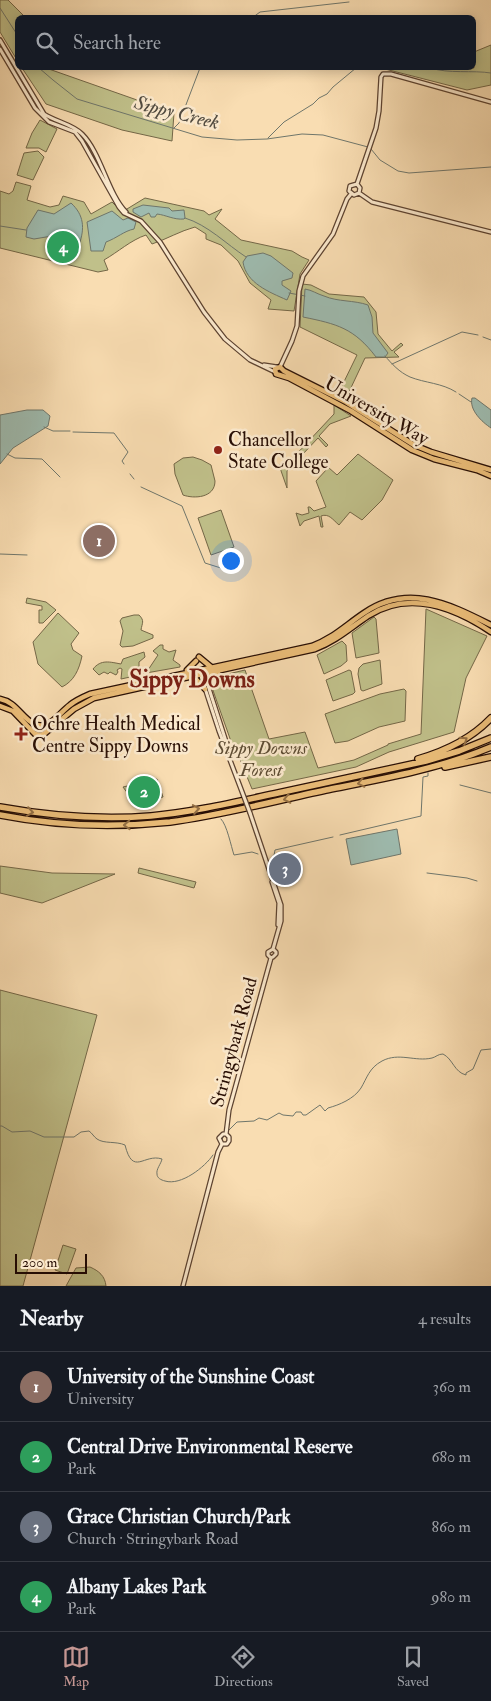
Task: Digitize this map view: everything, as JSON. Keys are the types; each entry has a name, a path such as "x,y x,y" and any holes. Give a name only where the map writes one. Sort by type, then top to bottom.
{"highway":[{"path":"365,774 443,751 465,740 491,718"},
{"path":"0,807 32,813 76,817 151,816 199,809 444,756 491,738"},
{"path":"386,778 448,763 491,747"},
{"path":"0,815 48,823 79,825 155,823 205,816 491,757"}],"main road":[{"name":"University Way","path":"278,370 342,399 420,448 491,470"},
{"name":"University Way","path":"278,370 289,378 351,411 412,450 434,459 477,470 491,476"},
{"path":"0,706 11,710 34,733 40,735 88,700 193,676 211,667 312,646 332,636 361,615 378,606 402,598 445,603 491,625"},
{"path":"40,735 71,704 90,694 184,672 219,671 315,649 337,639 379,610 402,603 423,601 446,608 491,632"},
{"path":"184,672 198,659 211,667"},
{"path":"193,676 206,686 210,678 219,671"},
{"path":"0,699 12,703 40,732 40,735"},
{"path":"30,721 41,726 51,722"}],"street":[{"name":"University Way","path":"0,40 15,65"},
{"path":"2,53 7,52"},
{"name":"University Way","path":"2,53 30,102 40,114 48,122 75,132 82,141 119,208 124,213 141,221 160,242 216,329 231,345 255,363 278,370"},
{"name":"University Way","path":"18,70 44,114 53,120 75,128 83,135 103,169 116,198 123,210 130,216"},
{"path":"359,193 360,188 357,184 373,137 379,110 381,77 383,74 391,74 491,102"},
{"path":"278,370 294,335 298,318 299,291 303,276 333,234 350,194 350,186 357,184"},
{"path":"350,194 356,195 359,193"},
{"path":"359,193 372,202 491,232"},
{"path":"202,672 206,686"},
{"name":"Stringybark Road","path":"206,686 225,749 232,763 270,870 278,903 277,933 273,949 268,952 271,958 229,1110 226,1134"},
{"path":"183,1286 216,1160 222,1144 219,1138 221,1135 226,1134 229,1137 229,1141 227,1144 222,1144"}],"green space":[{"path":"0,0 8,0 23,15 15,15 15,57 0,32"},
{"path":"491,45 491,85 467,90 389,70 476,70 476,51"},
{"path":"23,70 52,70 174,113 172,141 122,130 46,104"},
{"path":"40,120 57,129 46,152 39,148 26,148"},
{"path":"38,151 44,157 33,180 17,175 24,153"},
{"path":"16,182 31,186 27,200 50,207 59,205 63,196 84,202 91,214 112,202 122,212 145,198 204,211 209,215 222,209 215,219 241,240 292,251 309,260 300,274 294,311 268,309 271,300 250,283 238,261 221,245 206,239 206,234 195,227 152,244 146,235 140,237 104,260 108,270 98,272 0,248 0,191 9,194 13,191"},
{"path":"302,284 311,285 329,294 364,297 376,312 378,334 392,351 401,343 403,345 394,352 399,357 365,358 348,394 350,400 338,394 357,355 300,327"},
{"path":"334,405 351,416 330,424 319,436 328,445 326,447 318,438 287,471 287,488 279,465 291,460 334,414"},
{"path":"358,454 393,480 382,500 362,520 350,512 339,525 324,515 321,516 323,527 321,527 319,516 304,521 300,526 296,513 302,515 309,513 308,507 314,511 326,507 316,481 327,469 319,461 337,475"},
{"path":"193,457 211,465 215,481 212,491 198,497 183,495 175,474 174,464 183,458"},
{"path":"221,510 234,547 211,555 198,518"},
{"path":"27,598 46,602 56,610 43,623 39,623 39,610 42,610 42,606 26,603"},
{"name":"Sippy Downs Forest","path":"426,609 487,636 466,678 454,732 389,752 356,767 252,789 235,747 233,747 210,682 215,677 245,670 269,739 305,732 318,768 354,760 388,744 421,734"},
{"path":"58,613 79,633 71,644 73,650 82,656 70,682 62,687 38,664 33,642"},
{"path":"139,615 142,619 141,630 153,635 153,638 133,646 122,647 120,645 123,631 120,621 122,618"},
{"path":"374,617 376,619 379,653 356,658 352,633"},
{"path":"342,641 346,645 347,661 324,674 317,655"},
{"path":"160,645 163,645 163,649 169,652 176,650 173,660 180,667 146,673 158,655 153,651"},
{"path":"144,652 145,657 139,662 139,668 144,674 121,679 122,669 120,668 117,670 116,675 104,672 99,675 93,669 102,662 121,664 123,659"},
{"path":"380,660 382,684 363,691 361,690 358,674 359,668 363,664"},
{"path":"349,670 351,671 355,692 333,701 326,680"},
{"path":"404,689 406,691 405,721 379,727 348,741 335,743 325,714 380,694"},
{"path":"157,779 163,797 134,802 123,787"},
{"path":"0,866 52,873 115,874 42,903 0,893"},
{"path":"139,868 196,882 194,888 138,873"},
{"path":"0,990 97,1015 23,1286 0,1286"},
{"path":"63,1245 76,1249 67,1274 55,1270"},
{"path":"90,1267 101,1274 106,1286 66,1286 76,1268"}],"shaded area":[{"path":"71,203 79,212 83,227 79,245 58,235 34,239 26,237 27,228 38,210 54,214"},
{"path":"143,205 169,208 172,211 184,210 185,218 177,219 157,214 155,217 151,217 149,213 141,217 133,212 133,209"},
{"path":"112,211 123,220 128,218 136,222 134,229 106,242 103,251 91,251 87,222"},
{"path":"263,253 271,256 293,273 292,278 282,281 282,285 291,291 287,300 259,286 245,269 243,262 247,256"},
{"path":"305,289 329,298 368,305 372,317 373,333 388,353 385,357 376,357 360,339 344,329 326,322 303,317"},
{"path":"472,398 475,398 491,410 491,428 474,411"},
{"path":"27,410 43,410 50,416 48,426 13,448 0,464 0,415"},
{"path":"397,829 401,854 351,865 346,839"}],"waterway":[{"path":"256,15 260,12 349,2"},
{"name":"Sippy Creek","path":"0,8 15,31"},
{"name":"Sippy Creek","path":"41,70 77,99 202,137 237,140 267,139 302,134 323,135 368,147"},
{"path":"174,128 179,123 199,70"},
{"name":"Sippy Creek","path":"268,138 284,122 327,94 354,70"},
{"name":"Sippy Creek","path":"438,70 491,73"},
{"path":"371,149 380,160 398,171 409,173 491,167"},
{"path":"185,218 209,230 246,257"},
{"path":"0,226 26,230"},
{"path":"289,293 305,296"},
{"path":"392,364 462,332 478,335"},
{"path":"483,337 491,340"},
{"path":"385,356 393,365 410,377 456,392"},
{"path":"459,394 471,402"},
{"path":"44,427 53,431 70,431"},
{"path":"73,432 114,433 128,452 122,461 124,464"},
{"path":"7,454 15,458 42,459 60,477"},
{"path":"130,474 134,479"},
{"path":"141,487 182,506 205,563 224,569"},
{"path":"0,554 27,555"},
{"path":"340,835 421,816 423,777 428,776 428,773"},
{"path":"460,785 491,793"},
{"path":"221,819 227,831 234,855 252,852 258,854"},
{"path":"271,861 273,861 275,850 333,837"},
{"path":"427,873 477,881"},
{"path":"229,1130 237,1122 254,1121 259,1118 267,1120 279,1113 293,1116 296,1112 301,1112 303,1115 306,1115 320,1105 325,1111 358,1092 374,1067 388,1058 426,1059 443,1054 459,1071 466,1075 466,1073 473,1069 481,1050 491,1049"},
{"path":"0,1126 12,1132 30,1131 44,1137 74,1137 81,1132 89,1131 100,1141 125,1145 128,1155 135,1162 156,1158 162,1159 157,1175 160,1179 171,1182 178,1181 199,1170 213,1155"}],"place":[{"name":"Albany Lakes Park","path":"63,247"},
{"name":"Chancellor State College","path":"218,450"},
{"name":"University of the Sunshine Coast","path":"99,541"},
{"name":"Ochre Health Medical Centre Sippy Downs","path":"21,734"},
{"name":"Central Drive Environmental Reserve","path":"144,792"},
{"name":"Grace Christian Church/Park","path":"285,869"}],"district":[{"name":"Sippy Downs","path":"192,679"}]}
